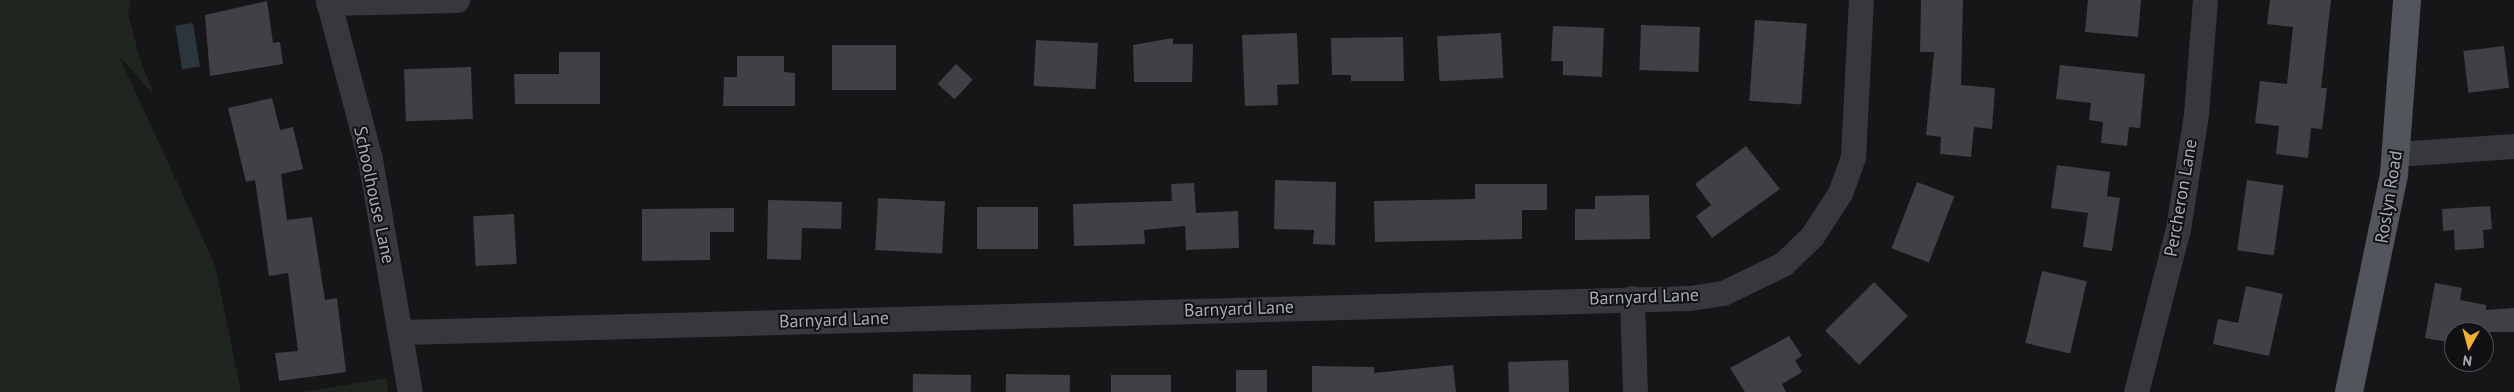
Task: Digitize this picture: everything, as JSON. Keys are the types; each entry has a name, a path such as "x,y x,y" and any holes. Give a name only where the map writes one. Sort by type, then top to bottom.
{"main road":[{"name":"Roslyn Road","path":"2350,392 2375,280 2396,154 2407,0"}],"street":[{"path":"328,2 457,0"},
{"name":"Barnyard Lane","path":"400,332 1632,298 1690,298 1737,288 1783,264 1812,236 1840,193 1852,157 1862,0"},
{"name":"Percheron Lane","path":"2136,392 2178,229 2196,114 2205,0"},
{"name":"Schoolhouse Lane","path":"328,2 370,158 410,392"},
{"path":"2396,154 2514,146"},
{"path":"1632,298 1635,392"}],"shaded area":[{"path":"0,0 131,0 128,13 139,56 154,95 119,56 215,265 241,392 0,392"},
{"path":"193,23 200,66 182,69 175,26"},
{"path":"387,378 388,392 304,392"}],"building":[{"path":"1921,0 1963,0 1961,85 1995,88 1992,129 1974,127 1971,157 1940,154 1941,137 1926,135 1934,52 1920,52"},
{"path":"2088,0 2141,0 2138,37 2085,32"},
{"path":"2270,0 2331,0 2321,88 2327,88 2322,129 2311,128 2308,158 2276,154 2279,126 2255,123 2260,81 2287,84 2293,27 2267,24"},
{"path":"267,1 273,43 280,42 283,64 210,76 205,15"},
{"path":"1755,20 1807,24 1801,104 1749,101"},
{"path":"1641,25 1700,27 1698,72 1639,70"},
{"path":"1553,26 1604,28 1602,77 1563,75 1563,61 1551,61"},
{"path":"1297,33 1299,84 1277,85 1278,105 1245,106 1242,35"},
{"path":"1501,33 1503,78 1439,81 1437,36"},
{"path":"1403,37 1404,81 1351,81 1351,75 1332,75 1331,38"},
{"path":"1173,38 1173,44 1193,44 1192,82 1134,82 1133,45"},
{"path":"1036,40 1098,43 1096,89 1034,86"},
{"path":"832,45 896,45 896,90 832,90"},
{"path":"2504,46 2509,88 2468,93 2463,51"},
{"path":"559,52 600,52 600,104 515,104 514,74 559,74"},
{"path":"737,56 784,56 784,72 795,73 795,106 723,106 724,77 737,77"},
{"path":"956,64 973,80 954,99 938,84"},
{"path":"2060,65 2145,74 2140,128 2129,127 2127,146 2101,143 2103,122 2089,120 2091,103 2056,99"},
{"path":"471,67 473,119 406,121 404,69"},
{"path":"272,98 280,130 293,127 303,169 281,174 287,220 312,217 325,300 337,298 346,372 279,381 275,353 298,351 288,273 269,276 255,180 246,182 228,108"},
{"path":"1746,146 1780,189 1712,238 1696,216 1711,205 1695,184"},
{"path":"2057,165 2110,172 2107,196 2120,198 2112,251 2083,247 2088,213 2051,208"},
{"path":"1275,180 1336,182 1335,245 1313,244 1314,230 1274,229"},
{"path":"2247,180 2284,185 2274,255 2237,250"},
{"path":"1917,182 1954,196 1929,263 1892,248"},
{"path":"1194,183 1196,213 1238,211 1239,248 1186,250 1185,226 1144,230 1145,244 1074,246 1073,204 1172,201 1171,184"},
{"path":"1475,184 1547,184 1547,210 1522,210 1522,239 1375,242 1374,201 1475,199"},
{"path":"1649,195 1650,239 1575,240 1575,209 1595,209 1595,196"},
{"path":"878,198 945,202 942,253 875,250"},
{"path":"768,200 842,202 841,229 802,228 801,260 767,259"},
{"path":"2490,206 2492,229 2483,230 2484,248 2455,250 2454,230 2443,231 2442,209"},
{"path":"977,207 1038,207 1038,249 977,249"},
{"path":"734,208 734,232 710,232 710,260 642,261 642,209"},
{"path":"514,214 517,264 476,266 473,216"},
{"path":"2042,271 2087,281 2070,353 2025,343"},
{"path":"1874,282 1908,316 1859,365 1825,331"},
{"path":"2435,283 2462,288 2460,300 2486,305 2486,310 2514,308 2514,332 2494,332 2494,322 2444,322 2444,341 2425,338"},
{"path":"2246,286 2283,294 2269,356 2213,344 2218,319 2238,323"},
{"path":"1789,336 1802,356 1795,360 1802,372 1782,384 1786,392 1745,392 1730,368"},
{"path":"1568,360 1569,392 1509,392 1508,362"},
{"path":"1453,365 1456,392 1312,392 1312,366 1374,367 1374,373"},
{"path":"1236,370 1267,370 1267,392 1236,392"},
{"path":"913,374 971,375 971,392 913,392"},
{"path":"1006,374 1070,375 1070,392 1006,392"},
{"path":"1111,375 1171,375 1171,392 1111,392"}]}
